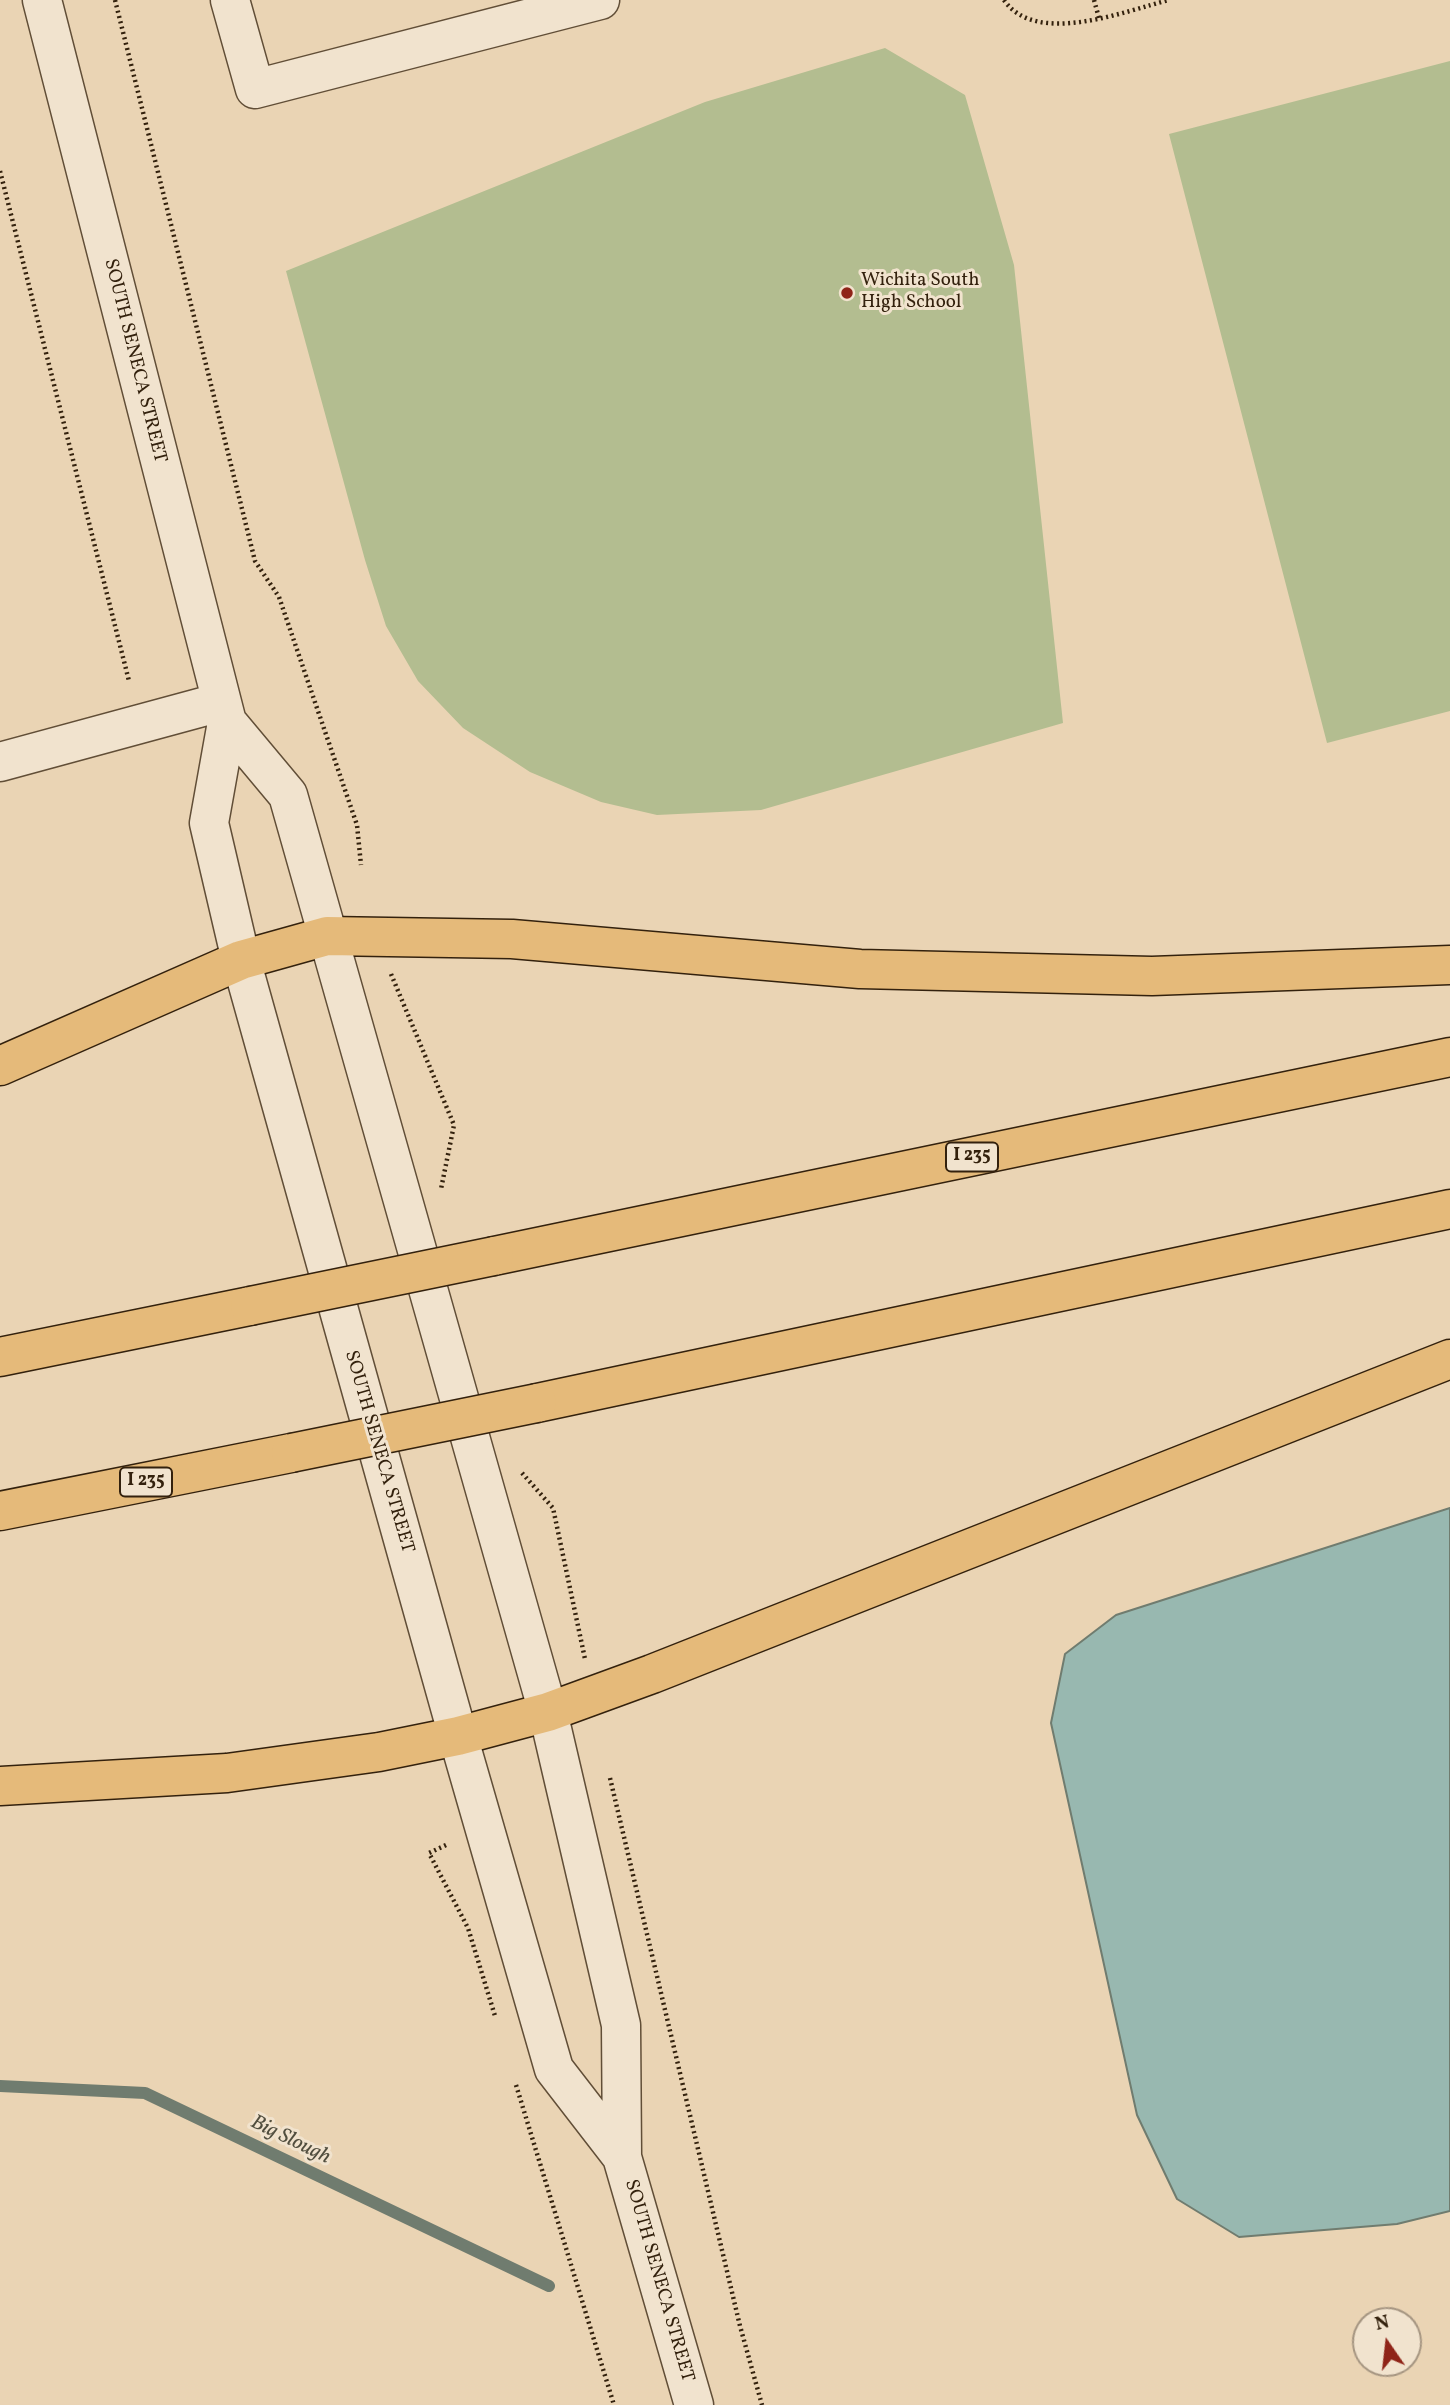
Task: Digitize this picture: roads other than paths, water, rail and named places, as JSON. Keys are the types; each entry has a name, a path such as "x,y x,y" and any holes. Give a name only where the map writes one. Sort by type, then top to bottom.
{"highway":[{"path":"0,1066 241,960 327,936 512,939 860,969 1153,976 1450,965"},
{"name":"I 235","path":"0,1356 1450,1057"},
{"name":"I 235","path":"0,1511 537,1403 1450,1209"},
{"path":"0,1786 228,1773 379,1752 548,1712 652,1674 1450,1359"}],"street":[{"name":"SOUTH SENECA STREET","path":"42,0 224,712 209,823 241,960 457,1735 554,2070 622,2157"},
{"path":"230,0 256,89 584,2"},
{"name":"SOUTH SENECA STREET","path":"224,712 288,795 548,1712 621,2025 622,2157 694,2405"},
{"path":"0,762 224,712"}],"water":[{"path":"1450,1508 1450,2211 1397,2224 1239,2237 1177,2199 1137,2115 1051,1723 1065,1654 1116,1615"}],"waterway":[{"name":"Big Slough","path":"0,2086 145,2093 549,2286"}],"place":[{"name":"Wichita South High School","path":"847,293"}]}
